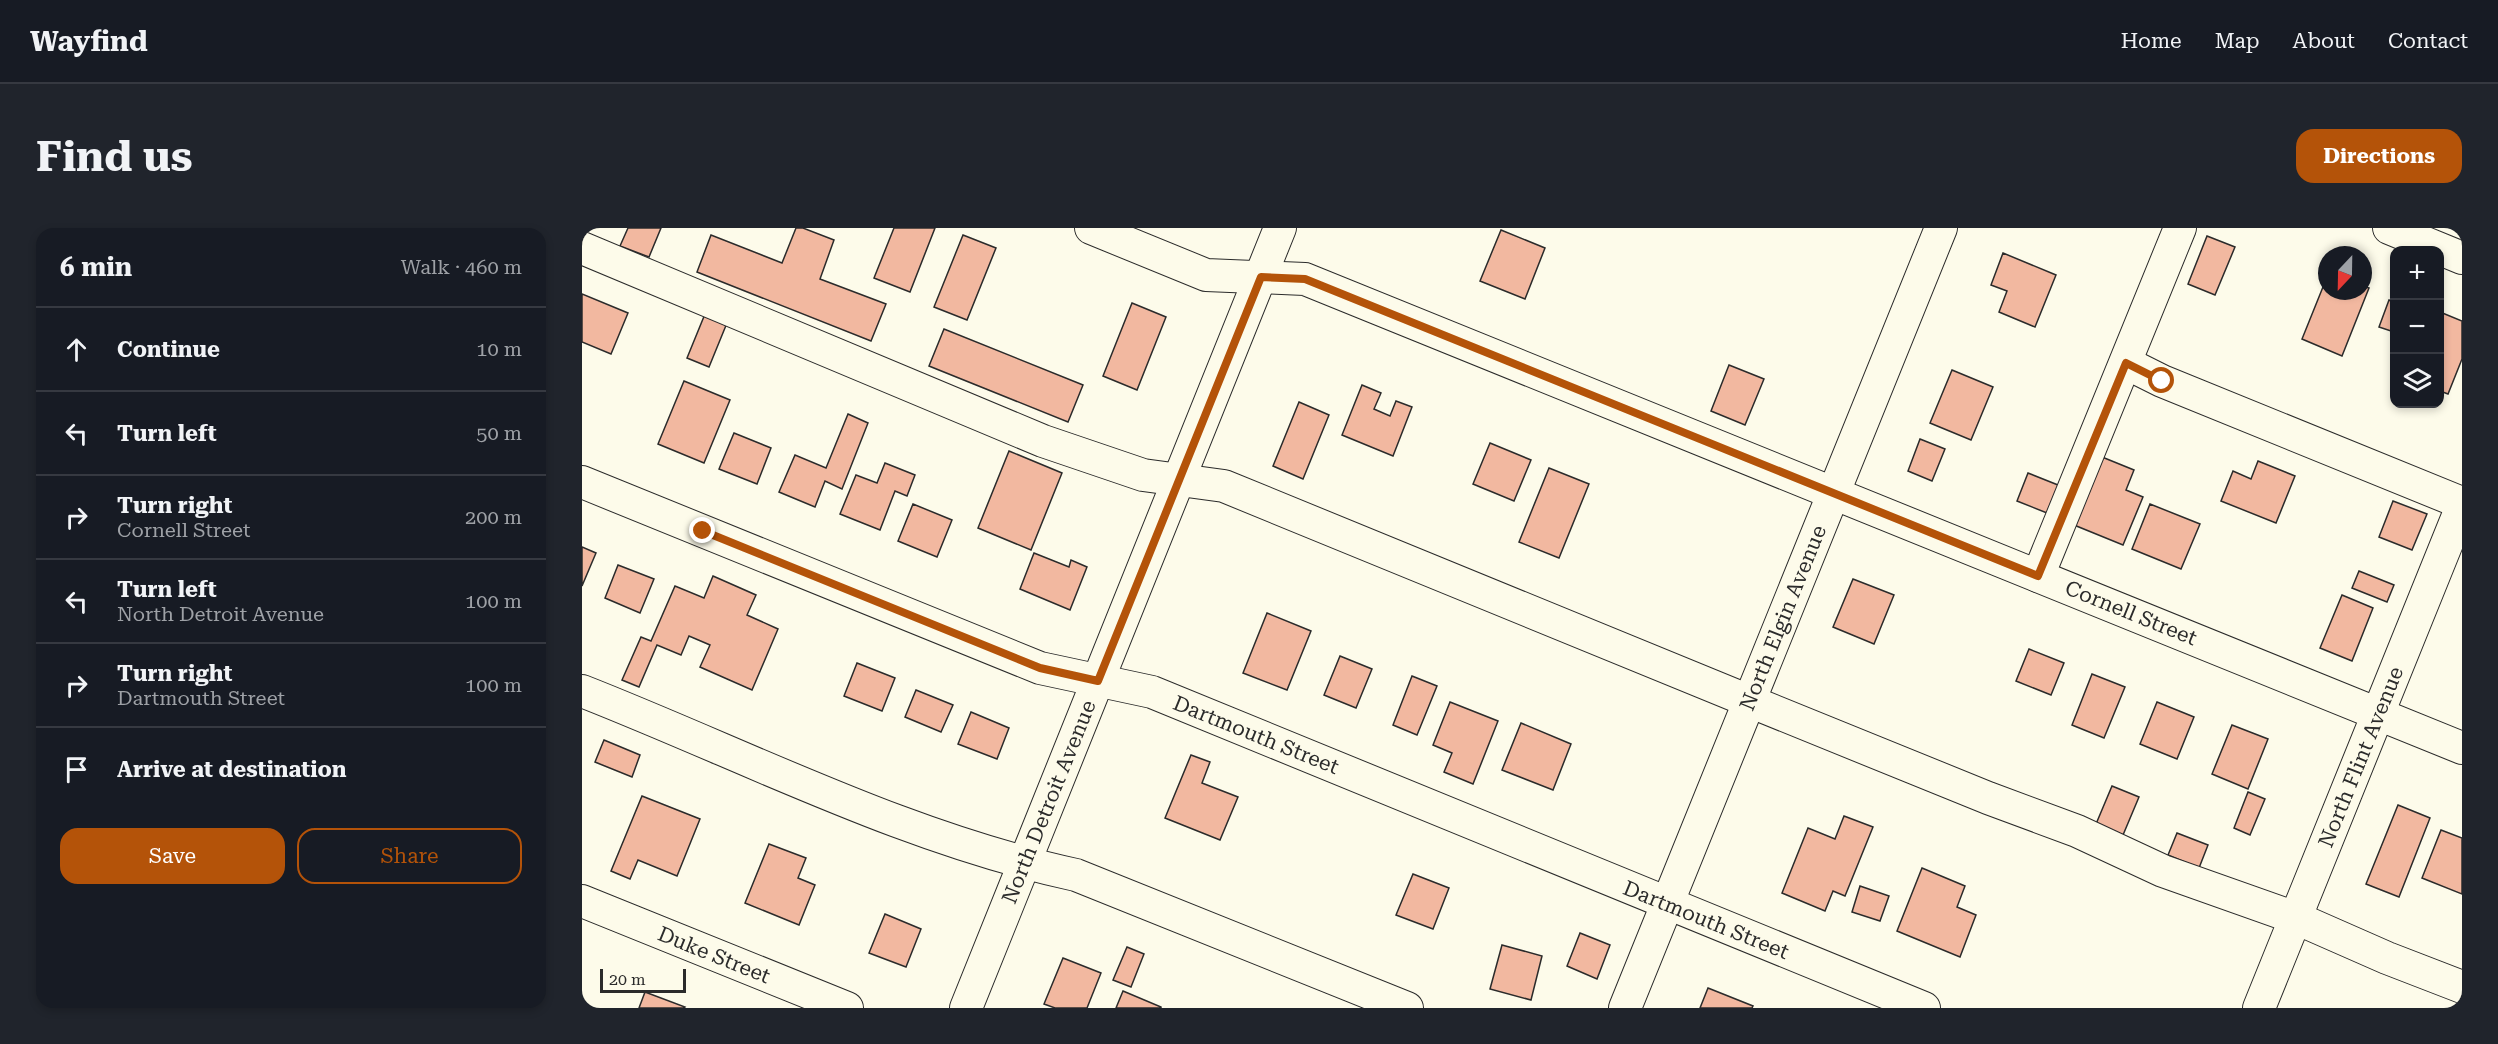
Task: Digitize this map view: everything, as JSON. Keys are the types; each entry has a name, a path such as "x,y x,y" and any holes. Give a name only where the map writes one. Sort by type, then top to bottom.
{"street":[{"name":"Cornell Street","path":"1091,228 1206,274 1305,279 2462,748"},
{"name":"North Detroit Avenue","path":"966,1008 1280,228"},
{"name":"North Elgin Avenue","path":"1624,1008 1941,228"},
{"path":"2038,576 2180,228"},
{"path":"2389,228 2462,258"},
{"path":"582,248 1043,441 1143,475 1224,486 1988,798 2077,831 2163,871 2296,918 2387,958 2462,987"},
{"path":"2126,363 2162,381 2462,505"},
{"name":"Dartmouth Street","path":"582,482 1040,668 1152,692 1924,1008"},
{"name":"North Flint Avenue","path":"2259,1008 2462,505"},
{"path":"582,691 874,812 1024,864 1086,879 1407,1008"},
{"name":"Duke Street","path":"582,901 846,1008"}],"building":[{"path":"628,228 661,228 649,257 620,246"},
{"path":"796,228 803,228 834,240 820,279 886,304 871,341 697,272 711,235 782,263"},
{"path":"894,228 935,228 910,292 874,278"},
{"path":"1501,230 1545,248 1525,299 1480,281"},
{"path":"963,235 996,248 967,320 934,307"},
{"path":"2207,236 2235,247 2215,295 2188,284"},
{"path":"2003,253 2056,275 2035,327 1999,312 2007,291 1991,285"},
{"path":"582,294 628,313 611,354 582,342"},
{"path":"2318,299 2364,300 2342,356 2302,339"},
{"path":"2389,300 2390,331 2379,327"},
{"path":"1132,303 1166,317 1137,390 1103,376"},
{"path":"705,314 727,323 709,367 687,358"},
{"path":"2444,314 2462,321 2462,359 2448,394 2444,392"},
{"path":"944,329 1083,385 1068,422 929,366"},
{"path":"1729,365 1764,379 1745,425 1711,411"},
{"path":"1952,370 1993,387 1971,440 1930,423"},
{"path":"684,381 730,400 704,463 658,444"},
{"path":"1362,385 1381,393 1374,409 1390,416 1396,401 1412,407 1393,456 1342,435"},
{"path":"1299,402 1329,415 1303,479 1273,466"},
{"path":"848,414 868,423 842,489 825,481 815,507 779,492 795,455 826,468"},
{"path":"734,433 771,448 757,484 719,469"},
{"path":"1920,439 1945,449 1932,481 1908,471"},
{"path":"1490,443 1531,460 1514,501 1473,484"},
{"path":"1009,451 1062,473 1031,550 978,528"},
{"path":"2102,457 2134,470 2126,490 2143,497 2123,545 2074,525"},
{"path":"2258,461 2295,476 2276,523 2221,501 2233,471 2251,479"},
{"path":"885,463 915,475 907,496 895,491 880,530 840,514 856,475 877,483"},
{"path":"1549,468 1589,484 1559,558 1519,542"},
{"path":"2028,473 2063,487 2052,515 2017,501"},
{"path":"2393,501 2427,514 2412,550 2379,537"},
{"path":"913,504 952,520 937,557 898,541"},
{"path":"2150,504 2200,524 2181,569 2132,549"},
{"path":"582,547 596,553 582,586"},
{"path":"1034,553 1069,567 1071,560 1087,567 1070,610 1020,589"},
{"path":"618,565 654,579 640,613 605,598"},
{"path":"2359,571 2394,585 2387,602 2352,588"},
{"path":"713,576 756,595 747,615 778,629 752,690 700,667 710,645 689,636 681,655 657,645 639,687 622,680 641,637 651,641 675,586 704,598"},
{"path":"1853,579 1894,595 1874,644 1833,627"},
{"path":"2342,595 2373,608 2352,661 2320,648"},
{"path":"1267,613 1311,631 1287,690 1243,673"},
{"path":"2029,649 2064,663 2051,695 2016,681"},
{"path":"1340,656 1372,669 1356,708 1324,695"},
{"path":"857,663 895,678 882,711 844,696"},
{"path":"2092,674 2125,687 2104,738 2072,725"},
{"path":"1412,676 1437,686 1417,735 1393,725"},
{"path":"916,690 953,705 941,732 905,717"},
{"path":"1450,702 1498,721 1473,784 1444,772 1452,753 1433,745"},
{"path":"2157,702 2194,717 2177,759 2140,744"},
{"path":"971,712 1009,728 997,759 958,744"},
{"path":"1521,723 1571,744 1553,790 1502,770"},
{"path":"2232,725 2268,739 2248,789 2212,774"},
{"path":"604,740 640,755 632,777 595,762"},
{"path":"1191,755 1210,762 1202,783 1238,797 1220,840 1165,818"},
{"path":"2112,786 2139,797 2123,835 2096,824"},
{"path":"2248,792 2265,799 2250,835 2234,828"},
{"path":"642,796 700,819 677,876 638,860 630,879 611,871"},
{"path":"2398,805 2430,818 2399,897 2366,884"},
{"path":"1844,816 1873,827 1845,896 1833,891 1825,911 1782,893 1808,828 1835,839"},
{"path":"2441,830 2462,838 2462,894 2422,878"},
{"path":"2177,833 2208,845 2199,868 2168,855"},
{"path":"769,844 806,858 798,878 815,885 799,925 745,903"},
{"path":"1922,868 1965,886 1957,907 1976,915 1960,957 1897,931"},
{"path":"1413,874 1449,888 1433,929 1396,915"},
{"path":"1860,886 1889,896 1880,921 1852,912"},
{"path":"885,914 921,929 906,967 869,953"},
{"path":"1580,933 1610,945 1597,979 1567,966"},
{"path":"1502,945 1542,956 1531,1000 1490,989"},
{"path":"1127,947 1144,954 1131,987 1113,980"},
{"path":"1063,958 1101,973 1087,1008 1055,1008 1044,1004"},
{"path":"1708,988 1753,1006 1752,1008 1700,1008"},
{"path":"1123,991 1161,1007 1161,1008 1116,1008"},
{"path":"645,992 685,1007 639,1008"}],"route":[{"path":"703,531 1040,668 1098,681 1261,277 1305,279 2038,576 2126,363 2162,381"}]}
